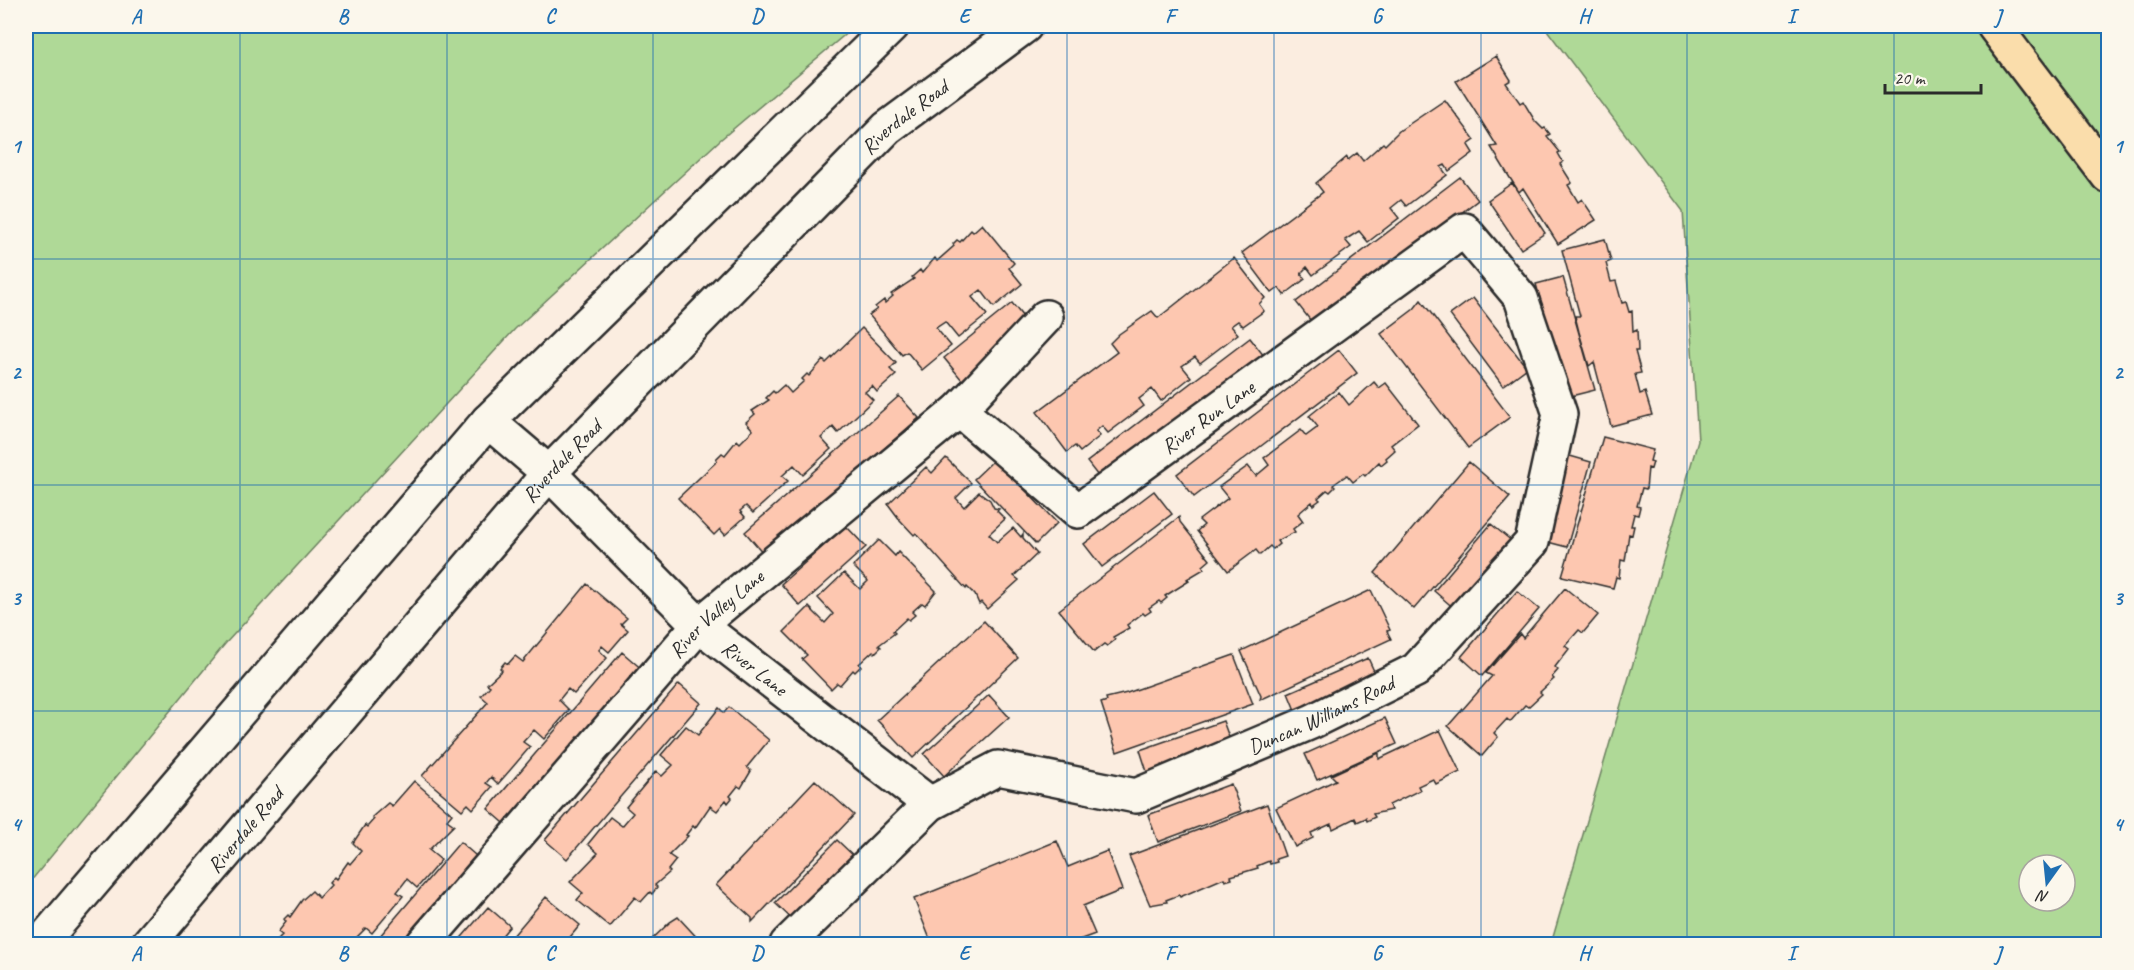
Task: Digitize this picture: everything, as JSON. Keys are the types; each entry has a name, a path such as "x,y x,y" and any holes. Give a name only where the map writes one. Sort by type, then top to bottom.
{"main road":[{"path":"1994,26 2109,176"}],"street":[{"path":"40,945 488,421 892,26"},
{"name":"Riverdale Road","path":"148,945 549,473 887,128 1025,26"},
{"name":"River Run Lane","path":"959,410 1078,511 1464,230"},
{"name":"Duncan Williams Road","path":"787,945 930,804 998,768 1136,796 1311,722 1416,670 1532,542 1560,414 1521,298 1464,230"},
{"name":"River Valley Lane","path":"423,945 699,625 959,410 1046,317"},
{"name":"River Lane","path":"488,421 549,473 699,625 930,804"}],"green space":[{"path":"26,26 855,26 720,140 515,329 225,644 26,887"},
{"path":"1544,26 2108,26 2108,944 1551,944 1698,441 1683,211"}],"building":[{"path":"1496,56 1511,80 1506,83 1520,103 1523,101 1535,121 1550,134 1547,136 1560,152 1558,153 1563,162 1560,164 1572,183 1568,185 1578,202 1582,199 1596,220 1558,244 1523,188 1519,192 1510,178 1491,147 1497,146 1456,81"},
{"path":"1445,100 1475,140 1468,145 1473,153 1449,171 1445,165 1441,167 1447,175 1406,206 1401,200 1391,208 1399,218 1368,242 1359,231 1345,240 1351,247 1313,275 1307,267 1301,273 1305,279 1284,295 1279,288 1272,293 1242,253 1323,192 1316,183 1347,157 1348,160 1357,153 1363,161 1399,131"},
{"path":"1460,177 1478,200 1314,325 1296,302"},
{"path":"1512,183 1545,233 1521,249 1488,200"},
{"path":"982,224 1014,263 1009,268 1022,284 994,307 981,290 972,297 987,315 958,338 945,322 936,328 951,346 922,370 907,352 902,355 869,315 877,309 875,307 884,300 885,303 893,296 891,294 914,279 912,277 920,270 922,273 935,258 937,261 954,246 957,240 960,242 971,230 973,232"},
{"path":"1605,239 1611,261 1606,263 1611,282 1616,281 1622,303 1626,302 1629,312 1632,311 1633,332 1637,330 1638,351 1635,351 1641,373 1635,374 1640,394 1645,392 1652,415 1611,426 1594,362 1589,366 1579,332 1575,316 1580,316 1562,250"},
{"path":"1234,258 1265,298 1259,304 1264,311 1243,326 1238,321 1231,326 1238,334 1200,363 1195,357 1182,366 1191,377 1161,401 1152,389 1139,399 1144,406 1108,433 1102,426 1096,431 1100,436 1080,452 1075,446 1067,452 1037,412 1117,352 1110,343 1119,334 1152,311 1158,318"},
{"path":"1563,277 1595,390 1567,397 1536,284"},
{"path":"1473,298 1527,368 1503,386 1450,315"},
{"path":"1421,300 1510,417 1468,448 1381,334 1414,309"},
{"path":"1012,303 1030,326 962,380 944,358"},
{"path":"862,328 896,363 890,369 896,375 877,392 872,386 865,392 873,400 838,433 833,427 821,438 831,449 803,475 794,465 782,476 788,481 753,513 746,506 740,511 745,517 725,535 720,529 714,535 678,498 717,461 716,459 722,453 725,455 737,440 740,443 753,430 746,422 755,414 752,411 769,400 766,398 773,391 775,393 784,385 791,393 804,381 802,379 807,374 809,376 823,360 826,363"},
{"path":"1250,338 1268,361 1105,485 1087,462"},
{"path":"1339,350 1357,373 1194,497 1177,474"},
{"path":"1374,382 1379,388 1386,383 1418,424 1391,445 1395,450 1381,465 1379,462 1365,476 1363,474 1353,482 1347,475 1333,485 1335,487 1330,492 1327,490 1318,498 1320,500 1313,505 1312,502 1298,514 1303,521 1293,529 1295,532 1277,541 1279,544 1273,549 1270,546 1260,555 1256,550 1228,571 1197,531 1204,525 1199,520 1228,498 1219,487 1248,466 1256,476 1269,465 1264,458 1301,430 1306,436 1318,427 1309,416 1339,392 1349,405"},
{"path":"899,396 919,418 764,554 745,532"},
{"path":"1603,437 1653,450 1650,461 1653,462 1651,469 1648,468 1646,489 1642,488 1637,506 1640,507 1638,515 1634,514 1631,526 1634,526 1632,535 1629,534 1625,561 1621,560 1619,578 1616,577 1613,588 1562,576"},
{"path":"1563,454 1591,462 1567,547 1540,540"},
{"path":"946,458 971,483 956,498 964,507 979,492 990,500 994,508 999,509 997,511 1005,519 989,534 997,542 1013,528 1021,537 1023,534 1023,538 1037,554 1014,576 1019,580 987,609 981,602 979,604 975,595 967,587 966,589 916,533 914,535 888,504 926,467 932,473"},
{"path":"995,459 1057,523 1036,544 974,479"},
{"path":"1469,462 1510,497 1414,609 1375,573"},
{"path":"1154,491 1172,514 1102,567 1084,544"},
{"path":"1179,517 1180,522 1210,560 1203,566 1204,569 1187,579 1189,581 1165,596 1167,598 1161,603 1159,601 1149,608 1151,611 1145,615 1143,613 1127,625 1129,628 1113,637 1115,640 1107,646 1104,644 1094,652 1059,610"},
{"path":"1491,524 1513,542 1456,610 1434,591"},
{"path":"846,526 866,547 800,606 781,584"},
{"path":"879,540 895,556 898,552 936,591 925,605 922,603 912,612 915,615 909,620 907,618 893,631 895,633 879,645 881,647 875,653 873,651 859,664 861,666 855,672 853,670 840,685 837,683 831,689 802,659 807,655 784,632 809,607 825,623 833,614 818,598 844,573 860,589 868,581 853,566"},
{"path":"587,584 627,618 621,624 628,630 609,652 602,646 599,650 607,658 574,694 568,689 559,700 569,710 544,739 534,730 523,742 530,747 498,784 491,777 486,783 492,787 473,809 468,804 462,810 422,776 488,702 481,696 490,686 487,684 502,670 500,668 505,662 508,664 515,656 523,662"},
{"path":"1565,588 1598,615 1583,633 1579,630 1565,646 1569,649 1555,667 1558,670 1552,677 1554,679 1540,692 1542,694 1528,707 1525,705 1510,722 1507,719 1494,733 1498,737 1482,756 1448,726 1492,676 1486,673 1520,634 1523,638"},
{"path":"1371,590 1390,630 1387,631 1391,639 1260,700 1261,696 1241,651"},
{"path":"1517,591 1539,609 1482,676 1461,657"},
{"path":"984,621 1018,658 913,758 877,720"},
{"path":"622,652 644,671 511,829 488,809"},
{"path":"1234,655 1253,704 1117,752 1101,703 1107,701 1106,698 1127,693"},
{"path":"1368,658 1380,684 1299,720 1288,693"},
{"path":"679,684 701,703 567,859 545,840"},
{"path":"989,695 1009,717 944,776 924,754"},
{"path":"729,707 769,740 747,767 751,771 741,788 738,786 730,796 732,798 728,803 726,800 717,811 710,806 695,828 693,826 686,835 688,836 669,855 676,860 668,870 670,872 655,885 657,887 652,894 650,892 641,902 635,897 610,927 577,900 583,893 570,882 598,853 588,844 610,817 622,826 633,813 626,807 656,771 662,776 673,765 661,755 686,726 698,735 719,708 724,713"},
{"path":"1385,718 1397,744 1317,780 1305,754"},
{"path":"1223,721 1233,748 1149,778 1140,750"},
{"path":"1440,730 1460,772 1436,784 1433,779 1418,786 1420,790 1389,805 1391,810 1373,814 1375,817 1367,821 1366,818 1357,822 1355,818 1333,829 1331,824 1311,833 1313,838 1295,847 1276,808 1336,780 1331,775 1379,753 1379,759"},
{"path":"815,780 854,815 752,922 752,918 716,885"},
{"path":"414,781 452,814 447,820 454,825 429,850 441,860 417,888 407,879 397,892 403,896 372,933 366,928 356,938 363,944 273,944 282,935 278,932 286,922 284,919 288,915 290,917 302,900 312,891 319,898 331,885 329,883 334,877 336,879 348,862 350,864 361,851 353,843 365,825 367,827 374,819 372,817 388,803 392,806"},
{"path":"1231,784 1241,811 1158,842 1148,815"},
{"path":"1267,804 1285,856 1276,859 1277,862 1270,864 1269,861 1257,866 1258,868 1231,876 1232,879 1225,881 1224,878 1180,897 1179,895 1166,900 1167,902 1150,905 1129,856"},
{"path":"837,840 857,859 796,923 775,903"},
{"path":"1057,841 1068,867 1107,851 1122,890 1083,906 1095,934 1068,944 932,944 914,899"},
{"path":"460,842 482,861 411,944 373,944"},
{"path":"546,897 580,925 566,942 561,939 557,944 506,944"},
{"path":"488,907 510,926 495,944 456,944"},
{"path":"678,917 703,944 647,944 670,922"},
{"path":"871,937 874,944 854,944"}]}
